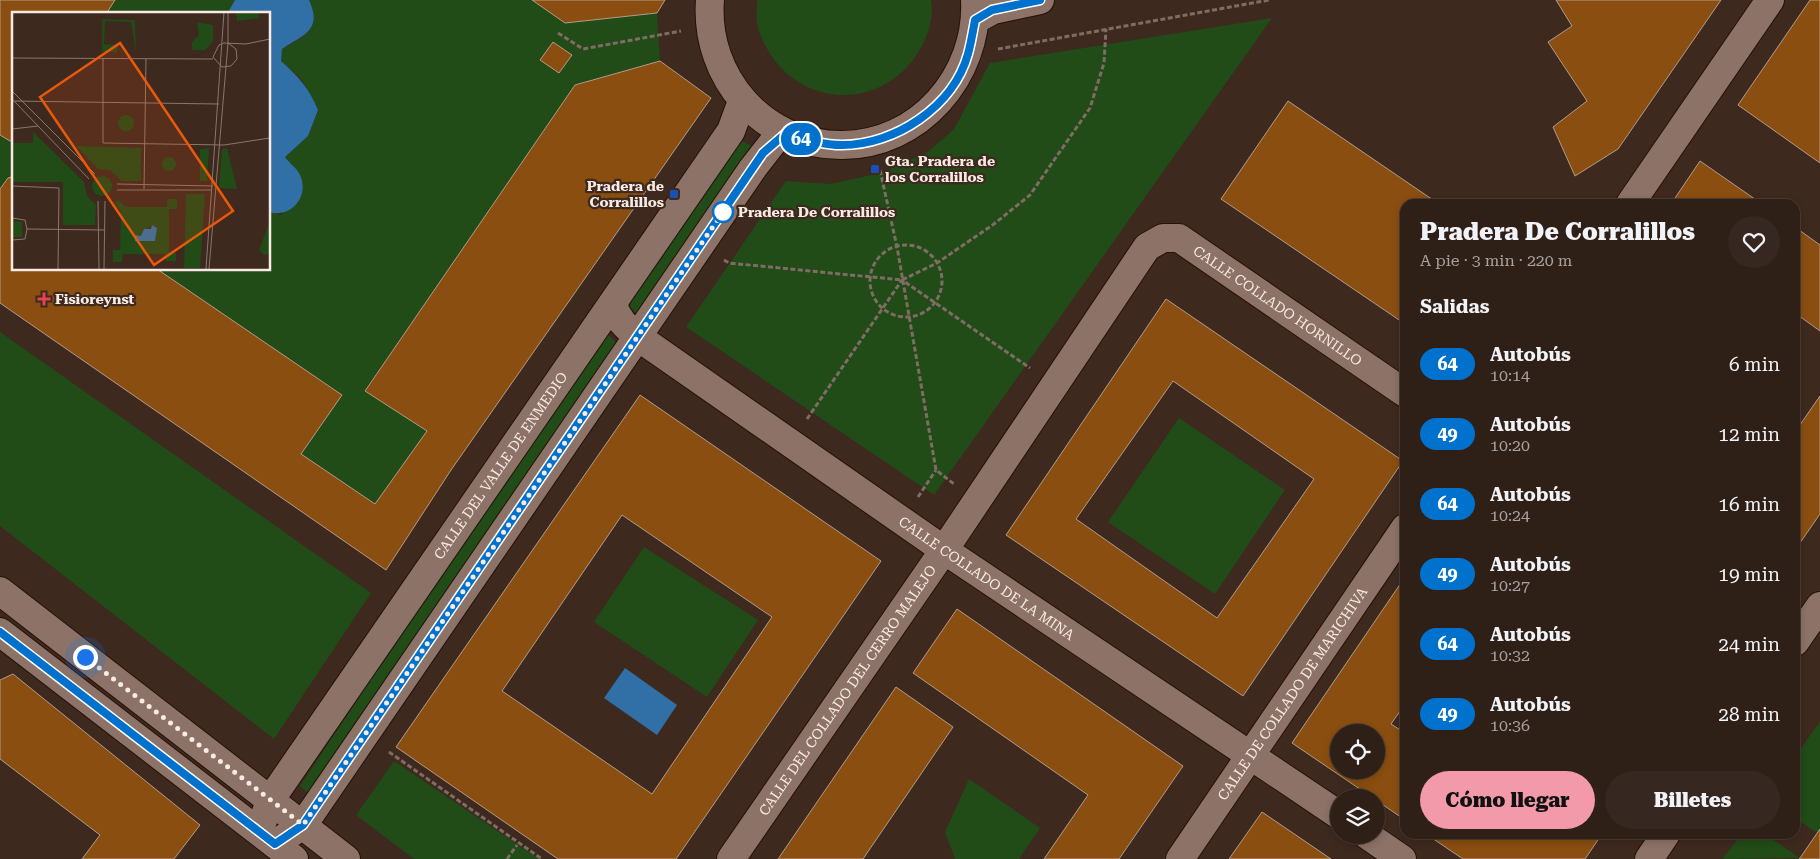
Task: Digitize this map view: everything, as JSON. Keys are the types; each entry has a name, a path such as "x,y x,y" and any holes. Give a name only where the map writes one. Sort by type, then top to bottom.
{"street":[{"path":"710,0 708,17 714,50 727,80 742,101 763,120 785,134 809,141 841,145 872,141 898,133 920,119 940,101 956,80 968,55 975,10 992,10 1040,0"},
{"path":"1633,199 1770,0"},
{"name":"CALLE DEL VALLE DE ENMEDIO","path":"276,845 271,799 731,131 742,101"},
{"path":"0,632 276,845 303,825 763,153 785,134"},
{"name":"CALLE COLLADO HORNILLO","path":"1147,247 1163,238 1179,238 1400,390"},
{"name":"CALLE DEL COLLADO DEL CERRO MALEJO","path":"731,859 944,550 1147,247"},
{"name":"CALLE COLLADO DE LA MINA","path":"613,304 615,314 638,337 944,550 1330,809"},
{"name":"CALLE DE COLLADO DE MARICHIVA","path":"1180,859 1252,756 1400,535"},
{"path":"0,592 271,799 346,859"},
{"path":"1800,635 1820,606"},
{"path":"1648,859 1662,839"},
{"path":"1380,844 1402,859"}],"path":[{"path":"968,55 1269,0"},
{"path":"790,443 902,280 937,263 994,224 1030,195 1090,108 1104,63 1106,29"},
{"path":"558,33 583,49 688,30"},
{"path":"872,141 897,247 907,317 936,470 977,500"},
{"path":"700,245 729,263 902,280 1055,385"},
{"path":"906,245 924,250 937,263 942,283 935,303 927,310 907,317 897,316 880,306 874,297 871,277 873,269 882,255 897,247 906,245"},
{"path":"386,749 542,859"},
{"path":"507,859 518,845"}],"green space":[{"path":"115,0 235,0 228,12 107,12"},
{"path":"309,0 532,0 565,23 657,13 660,61 575,85 365,390 427,431 375,504 301,454 342,395 158,270 270,270 270,212 282,215 292,165 285,157 308,136 318,110 301,79 281,61 282,49 298,40 313,25 313,10"},
{"path":"757,0 931,0 932,11 929,28 923,44 910,64 893,79 874,89 854,94 832,94 812,89 792,78 775,61 764,43 758,28"},
{"path":"1272,18 934,495 686,327 786,181 831,184 880,173 928,152 954,129 990,63"},
{"path":"0,135 9,141 12,140 12,177 8,178 0,189"},
{"path":"740,140 754,147 638,316 630,306 632,296"},
{"path":"604,330 616,343 309,794 300,786"},
{"path":"0,332 371,593 274,739 0,526"},
{"path":"1179,418 1285,490 1215,594 1108,522"},
{"path":"644,547 758,620 707,697 594,622"},
{"path":"1820,721 1820,829 1817,833 1800,821 1800,750"},
{"path":"394,761 539,859 414,859 356,815"},
{"path":"969,779 1040,828 1019,859 955,859 945,832"},
{"path":"1738,839 1772,839 1800,858 1722,859"}],"water":[{"path":"235,0 309,0 313,10 314,18 309,30 282,49 281,61 302,83 311,95 318,110 308,136 285,157 300,175 302,191 296,204 285,212 270,212 270,12 228,12"},
{"path":"625,668 677,705 657,735 604,698"}],"building":[{"path":"0,0 115,0 107,12 12,12 12,140 0,135"},
{"path":"532,0 665,0 657,13 565,23"},
{"path":"1556,0 1721,0 1618,149 1575,176 1553,127 1587,101 1548,42 1572,26"},
{"path":"1810,0 1820,0 1820,163 1738,105"},
{"path":"553,42 572,55 559,73 540,60"},
{"path":"660,61 711,98 451,470 386,570 0,303 0,189 8,178 12,177 12,270 158,270 342,395 301,454 375,504 427,431 365,391 575,85"},
{"path":"1288,101 1432,199 1400,199 1400,321 1221,199"},
{"path":"1700,161 1755,199 1674,199"},
{"path":"1800,231 1820,245 1820,331 1800,317"},
{"path":"1166,299 1400,459 1400,465 1243,696 1006,535","holes":["1173,381 1314,479 1217,618 1076,519"]},
{"path":"640,395 881,561 676,859 558,859 396,747","holes":["622,515 772,617 652,794 502,691"]},
{"path":"1820,396 1820,514 1800,543 1800,425"},
{"path":"1400,584 1400,711 1391,724 1400,730 1400,817 1385,806 1385,789 1360,789 1345,779 1385,779 1385,724 1330,724 1330,769 1292,743"},
{"path":"957,609 1183,766 1119,859 1044,859 1088,795 913,673"},
{"path":"13,674 200,825 174,859 82,859 100,835 0,759 0,680"},
{"path":"896,687 953,727 863,859 778,859"},
{"path":"1262,812 1331,859 1229,859"},
{"path":"1820,829 1820,859 1799,859 1800,858"},
{"path":"1433,839 1599,839 1585,859 1463,859"}],"bus line":[{"name":"64","path":"0,632 275,844 290,836 303,825 763,153 774,141 785,134 809,141 841,145 866,143 898,133 920,119 940,101 956,80 968,55 975,20 992,10 1040,0"}],"place":[{"name":"Gta. Pradera de los Corralillos","path":"875,169"},
{"name":"Pradera de Corralillos","path":"674,194"},
{"name":"Pradera De Corralillos","path":"723,212"},
{"name":"Fisioreynst","path":"44,299"}],"route":[{"path":"85,657 303,825 723,212"}]}
